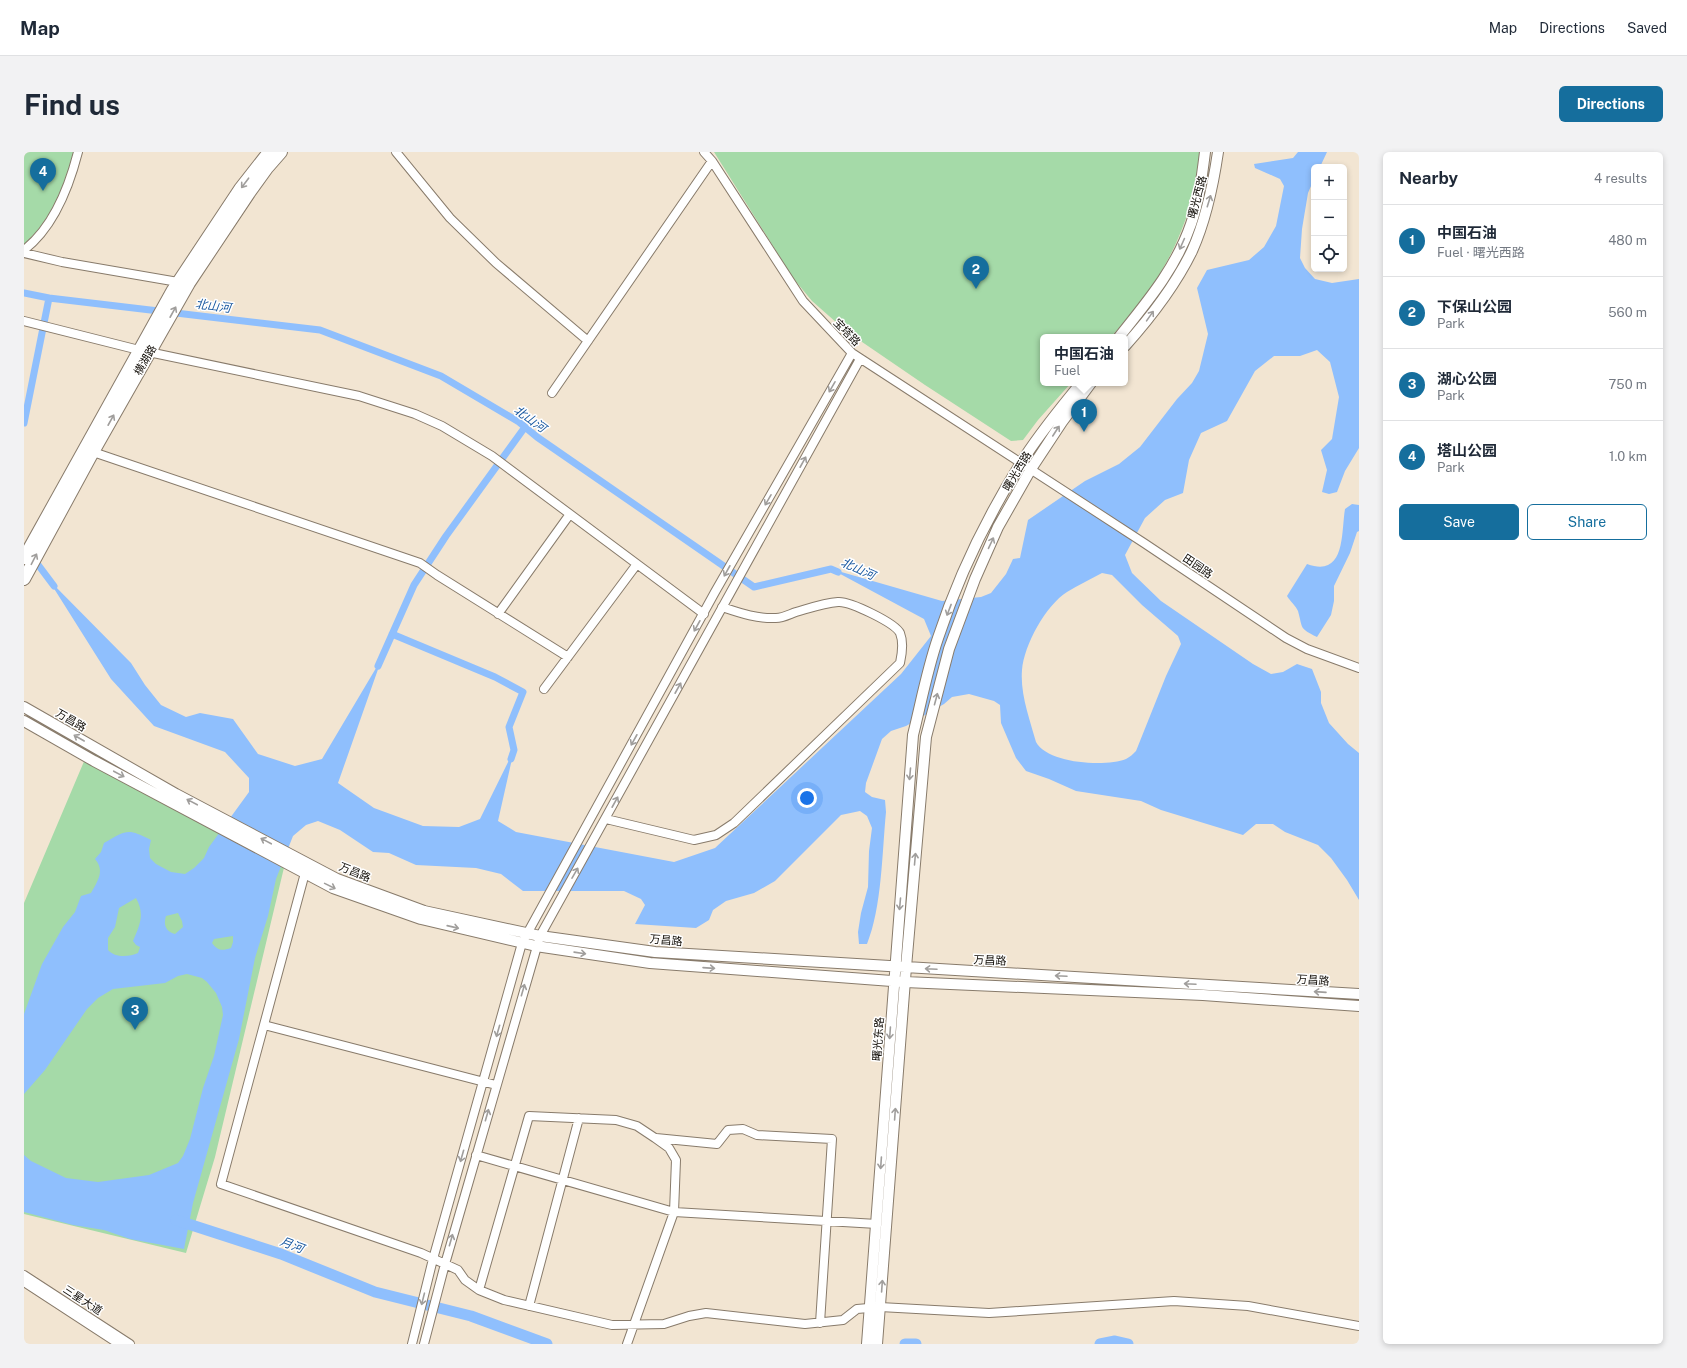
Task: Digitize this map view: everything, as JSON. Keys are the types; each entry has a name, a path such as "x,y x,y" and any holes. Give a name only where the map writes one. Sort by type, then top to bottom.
{"highway":[{"name":"横湖路","path":"24,579 42,534 152,338 180,285 240,189 269,152"},
{"name":"横湖路","path":"152,338 180,285 267,168 281,152"},
{"name":"横湖路","path":"24,558 42,534 93,452 144,351"}],"main road":[{"name":"曙光西路","path":"1121,334 1154,294 1172,266 1191,224 1199,195 1205,152"},
{"name":"曙光西路","path":"1128,342 1151,314 1176,279 1191,252 1200,232 1213,188 1218,152"},
{"name":"曙光西路","path":"914,735 938,638 962,573 992,514 1021,463 1058,411 1079,386"},
{"name":"曙光西路","path":"926,737 949,649 975,579 998,527 1031,469 1062,422 1089,386"},
{"name":"万昌路","path":"24,708 176,794 224,824"},
{"name":"万昌路","path":"24,721 94,761 224,824 298,864 424,911 528,932 540,936 655,952 1359,994"},
{"name":"曙光东路","path":"877,1344 870,1308 914,735"},
{"name":"曙光东路","path":"867,1344 880,1307 906,967 926,737"},
{"name":"万昌路","path":"298,864 305,873 333,888 421,919 536,946 650,963 905,982 1203,995 1359,1006"}],"street":[{"path":"24,250 46,226 60,203 70,179 78,152"},
{"path":"396,152 450,218 496,263 588,341"},
{"name":"宝塔路","path":"704,152 712,161 803,301 852,353 1031,469"},
{"path":"552,393 712,161"},
{"path":"24,253 180,285"},
{"path":"27,322 144,351 359,396 415,414 442,426 492,456 704,614"},
{"path":"412,1344 433,1259 522,943 715,592 852,353"},
{"path":"424,1344 441,1278 540,936 860,359"},
{"path":"93,452 420,563 498,614 568,657"},
{"name":"田园路","path":"1031,469 1286,638 1307,649 1359,668"},
{"path":"498,614 570,514"},
{"path":"544,689 637,564"},
{"path":"606,819 694,840 716,835 734,823 900,663 903,650 900,633 892,625 853,606 840,602 812,607 778,618 762,618 745,615 722,607"},
{"path":"305,873 222,1184 421,1253 458,1270 465,1280 479,1290 504,1300 612,1325 634,1326 664,1324 689,1316 706,1313 805,1324 843,1320 857,1309 880,1307 989,1313 1174,1301 1248,1306 1359,1326"},
{"path":"264,1025 496,1085"},
{"path":"479,1290 529,1116 616,1120 637,1126 669,1148 676,1160 674,1212 628,1341"},
{"path":"529,1306 579,1118"},
{"path":"655,1138 717,1144 728,1130 743,1129 757,1135 832,1139 820,1323"},
{"path":"476,1155 674,1212 876,1224"},
{"name":"三星大道","path":"24,1275 130,1344"},
{"name":"三星大道","path":"24,1282 115,1343"}],"green space":[{"path":"24,152 74,152 56,202 34,235 24,244"},
{"path":"714,152 1201,152 1197,181 1189,209 1173,250 1148,292 1114,334 1040,334 1040,386 1068,386 1038,420 1023,440 1011,441 846,331 812,301 793,278"},
{"path":"88,752 93,752 287,855 215,1157 186,1253 24,1214 24,903"}],"water":[{"path":"1298,152 1327,152 1321,164 1311,164 1311,186 1308,193 1302,229 1300,258 1305,268 1315,279 1332,283 1359,279 1359,448 1345,471 1337,492 1329,494 1322,492 1327,470 1321,450 1332,439 1339,397 1330,362 1317,350 1300,356 1274,356 1255,371 1227,421 1201,433 1189,460 1183,493 1165,500 1145,518 1125,555 1132,573 1161,601 1253,664 1271,674 1283,672 1297,664 1312,669 1321,692 1321,703 1329,723 1348,744 1359,753 1359,900 1331,858 1318,845 1285,832 1273,824 1256,824 1243,835 1161,810 1141,801 1076,791 1026,771 1016,758 1001,723 1000,705 994,701 969,694 952,697 944,704 906,726 891,731 882,739 866,783 865,792 872,797 885,800 886,812 879,897 876,914 867,944 859,944 858,932 868,887 869,851 872,828 867,816 860,811 841,815 775,881 754,893 726,901 713,910 709,920 696,928 635,924 645,905 641,899 624,891 523,891 501,874 476,868 416,865 389,853 373,852 340,830 318,821 306,825 293,836 276,879 268,916 255,958 239,1039 193,1203 184,1249 130,1239 104,1230 73,1225 24,1212 24,1155 31,1161 66,1178 98,1182 149,1175 178,1163 183,1156 190,1139 203,1088 214,1056 223,1015 222,1007 216,993 207,982 202,978 187,974 178,976 165,983 113,989 98,998 87,1009 45,1070 24,1094 24,1014 42,964 63,927 75,912 81,896 91,893 96,884 100,867 95,859 101,852 104,843 123,833 132,832 151,840 149,849 150,858 156,864 171,872 185,874 194,868 204,858 209,847 249,792 249,778 225,752 154,726 111,679 48,579 131,663 145,685 161,705 186,717 200,713 233,719 258,754 295,766 322,759 382,658 338,783 374,808 423,826 459,827 480,819 514,750 498,821 516,832 674,862 715,848 901,674 931,636 924,619 831,569 942,601 981,597 991,593 1006,574 1013,559 1020,558 1028,520 1085,481 1119,464 1140,447 1177,399 1192,383 1199,371 1208,334 1197,288 1207,270 1249,260 1264,247 1276,226 1284,186 1280,179 1255,168 1254,164 1293,158","holes":["1102,573 1112,575 1142,605 1178,636 1181,644 1166,676 1136,751 1126,759 1117,761 1105,763 1078,762 1052,755 1042,749 1036,742 1028,716 1022,688 1022,670 1027,649 1037,626 1051,606 1067,592","136,898 141,914 138,930 133,941 140,947 138,953 118,956 108,950 108,938 115,927 119,908","178,913 183,927 175,934 167,930 165,919 166,916","233,936 231,948 220,950 212,943 214,939"]},
{"path":"1352,504 1359,505 1359,531 1357,532 1350,553 1334,586 1334,601 1331,615 1317,637 1304,630 1301,625 1297,609 1287,596 1307,564 1320,567 1329,565 1335,559 1342,541 1345,509"}],"waterway":[{"name":"北山河","path":"24,293 49,298 320,330 441,376 519,422 537,437 754,587 831,569 838,572"},
{"path":"24,423 49,298"},
{"path":"378,666 414,585 446,536 525,427"},
{"path":"33,558 54,586"},
{"path":"392,634 495,677 523,692 509,727 514,750 511,759"},
{"name":"月河","path":"176,1220 281,1254 375,1292 471,1316 547,1344"},
{"name":"月河","path":"1100,1344 1115,1341 1128,1344"},
{"name":"月河","path":"905,1344 916,1344"}],"place":[{"name":"塔山公园","path":"43,191"},
{"name":"下保山公园","path":"976,289"},
{"name":"中国石油","path":"1084,432"},
{"name":"湖心公园","path":"135,1030"}]}
